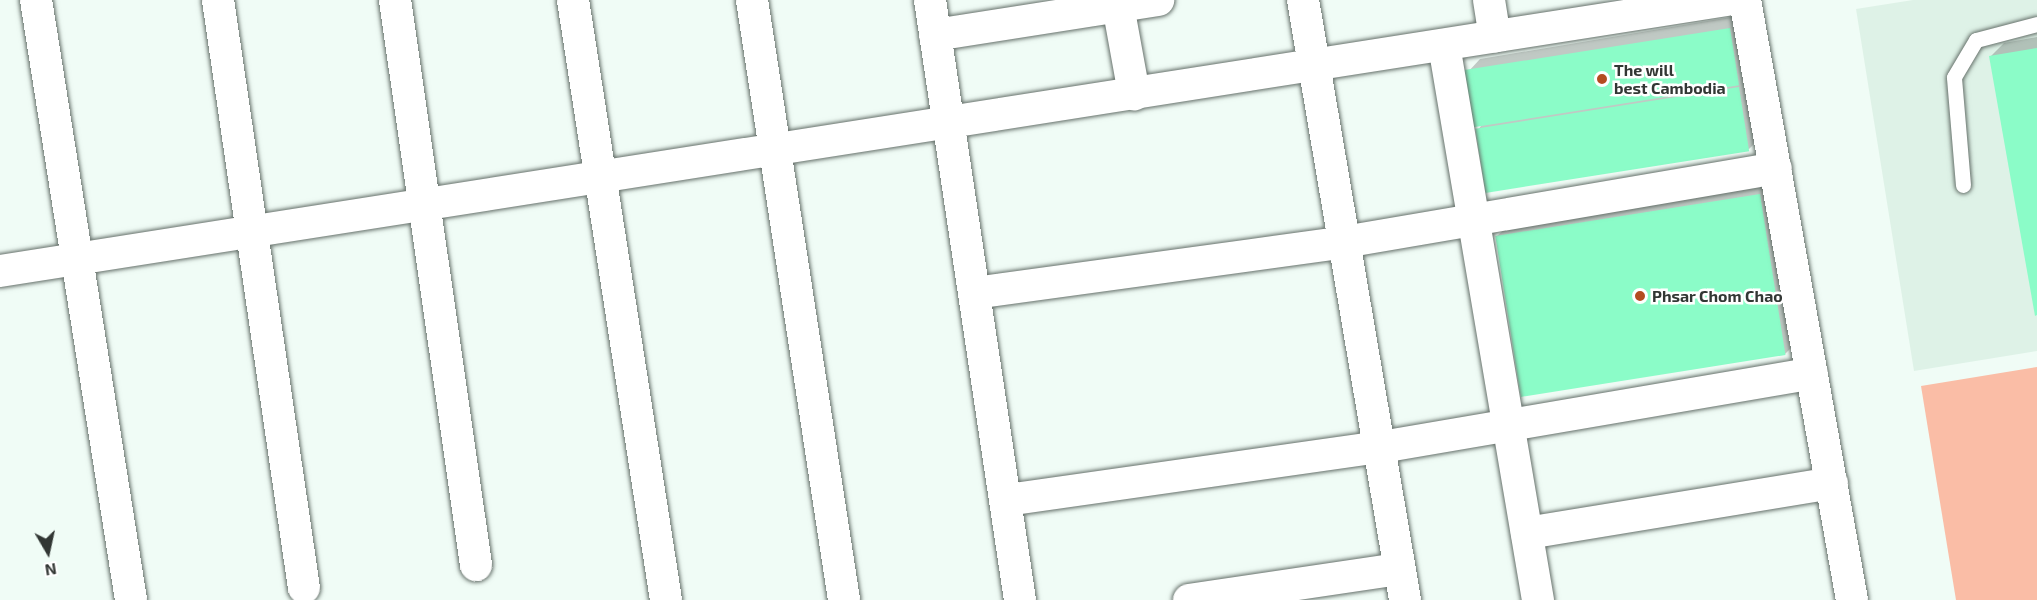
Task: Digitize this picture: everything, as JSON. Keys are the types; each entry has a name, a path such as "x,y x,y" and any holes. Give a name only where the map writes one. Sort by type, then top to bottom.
{"street":[{"path":"36,0 74,261 131,600"},
{"path":"218,0 254,233 304,588"},
{"path":"395,0 476,565"},
{"path":"573,0 666,600"},
{"path":"752,0 844,600"},
{"path":"930,0 1007,500 1020,600"},
{"path":"935,35 1117,3 1158,0"},
{"path":"1303,0 1381,447 1405,600"},
{"path":"1489,0 1495,37"},
{"path":"0,271 1314,66 1495,37 1676,4 1727,0"},
{"path":"1745,0 1852,600"},
{"path":"1117,3 1134,94"},
{"path":"1443,45 1539,600"},
{"path":"974,293 1344,242 1776,168"},
{"path":"1007,500 1381,447 1812,373"},
{"path":"1527,533 1832,483"},
{"path":"1189,600 1399,569"}],"lane":[{"path":"1963,186 1954,77 1976,40 2037,24"}],"shaded area":[{"path":"1913,0 2037,0 2037,351 1914,371 1856,9"},
{"path":"2037,367 2037,600 1956,600 1921,386"}],"building":[{"name":"The will best Cambodia","path":"1730,28 1739,85 1473,127 1464,70"},
{"path":"2037,48 2037,315 2035,316 1989,56"},
{"path":"1739,87 1749,151 1485,193 1475,129"},
{"name":"Phsar Chom Chao","path":"1760,194 1785,355 1521,397 1495,236"}],"place":[{"name":"The will best Cambodia","path":"1602,79"},
{"name":"Phsar Chom Chao","path":"1640,296"}]}
